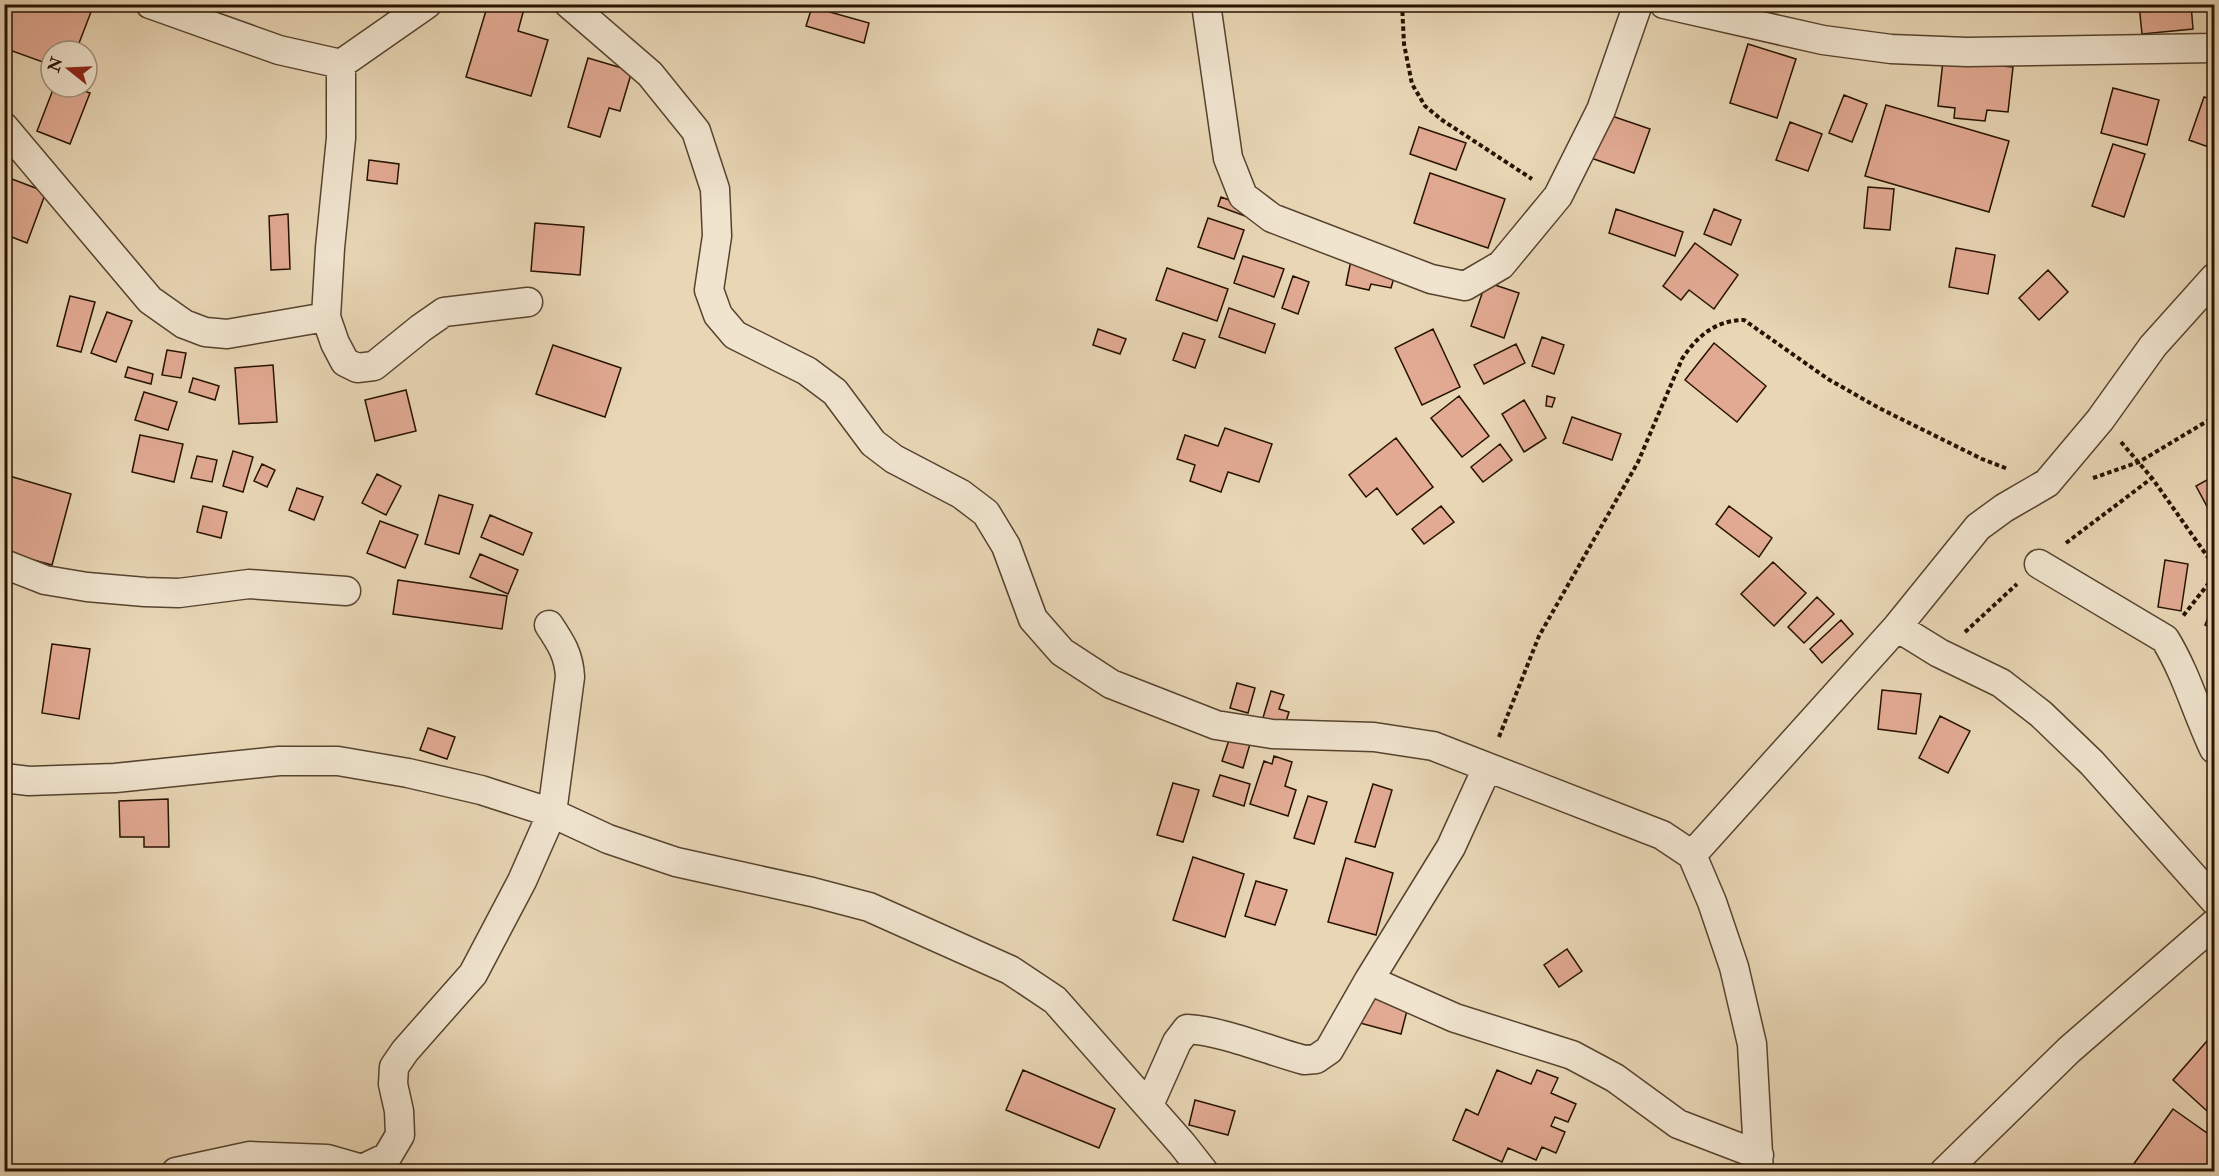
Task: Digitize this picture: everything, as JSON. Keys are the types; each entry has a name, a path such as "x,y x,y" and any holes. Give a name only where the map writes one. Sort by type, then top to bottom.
{"street":[{"path":"150,4 279,50 341,64 427,4"},
{"path":"569,4 650,74 696,131 716,189 717,236 709,290 718,315 735,335 807,371 835,392 873,443 894,459 961,494 986,513 1006,546 1033,619 1062,652 1111,684 1216,725 1272,734 1374,736 1433,746 1662,835 1692,855 1712,902 1734,967 1752,1044 1759,1163 1678,1124 1616,1078 1572,1055 1455,1018 1369,980"},
{"path":"1206,4 1228,158 1243,196 1272,218 1431,279 1465,286 1501,266 1557,196 1601,110 1638,4"},
{"path":"1664,4 1823,40 1891,49 1967,52 2214,48"},
{"path":"341,64 341,138 326,317 335,344 345,362 357,368 374,366 444,312 528,302"},
{"path":"4,128 150,300 184,324 205,332 226,334 326,317"},
{"path":"1692,855 1898,627 1978,526 2047,483 2100,420 2153,346 2214,280"},
{"path":"4,564 45,580 133,591 179,593 249,584 346,591"},
{"path":"2039,564 2165,639 2175,656 2214,748"},
{"path":"176,1172 250,1156 327,1159 362,1169 387,1157 400,1135 399,1111 393,1083 394,1067 412,1043 473,974 522,881 552,813 570,677 565,649 549,625"},
{"path":"1898,627 1939,653 2001,683 2041,714 2092,763 2214,900"},
{"path":"4,778 29,781 115,778 279,761 338,761 481,790 552,813 608,839 676,862 869,907 1010,970 1055,1000 1149,1105 1204,1172"},
{"path":"1149,1105 1177,1042 1187,1029 1228,1038 1304,1060 1316,1059 1329,1050 1451,847 1487,768"},
{"path":"1944,1172 2069,1050 2214,924"}],"path":[{"path":"1402,4 1404,44 1412,84 1425,106 1442,120 1557,196"},
{"path":"1487,768 1539,636 1638,462 1682,359 1690,345 1728,320 1744,320 1828,379 1879,408 1982,459 2047,483 2085,481 2139,462 2214,417"},
{"path":"2139,462 2212,563 2214,572 2212,579 2165,639"}],"building":[{"path":"12,4 72,4 91,12 81,39 39,39 39,61 4,48 4,23"},
{"path":"488,4 507,4 524,9 518,31 548,40 531,96 466,77"},
{"path":"2139,4 2191,4 2193,29 2142,34"},
{"path":"812,7 869,23 864,43 806,26"},
{"path":"1748,44 1796,59 1777,118 1730,103"},
{"path":"588,58 632,71 620,111 609,108 600,137 568,127"},
{"path":"1943,61 2013,67 2008,112 1987,110 1985,121 1954,118 1955,108 1938,106"},
{"path":"2113,88 2159,100 2147,145 2101,133"},
{"path":"1844,95 1867,104 1852,142 1829,133"},
{"path":"2204,97 2214,100 2214,149 2189,140"},
{"path":"49,99 88,99 70,144 37,131"},
{"path":"1886,105 2009,141 1989,212 1865,176"},
{"path":"1606,114 1650,129 1634,173 1591,158"},
{"path":"1790,122 1822,134 1808,171 1776,160"},
{"path":"1419,127 1466,143 1456,170 1410,154"},
{"path":"2113,144 2145,154 2124,217 2092,206"},
{"path":"369,160 399,164 397,184 367,180"},
{"path":"1430,173 1505,199 1488,248 1414,223"},
{"path":"4,176 46,192 27,243 4,234"},
{"path":"1868,187 1894,189 1890,230 1864,228"},
{"path":"1221,197 1248,207 1245,216 1218,206"},
{"path":"1616,209 1683,232 1675,256 1609,233"},
{"path":"1714,209 1741,220 1731,245 1704,234"},
{"path":"288,214 290,269 271,270 269,216"},
{"path":"1208,218 1244,230 1234,259 1198,247"},
{"path":"535,223 584,227 580,275 531,271"},
{"path":"1695,243 1738,275 1714,309 1689,290 1681,300 1663,286"},
{"path":"1956,248 1995,255 1988,294 1949,287"},
{"path":"1243,256 1284,269 1274,297 1234,283"},
{"path":"1351,260 1396,271 1391,288 1371,284 1369,290 1346,285"},
{"path":"1167,268 1228,289 1217,321 1156,300"},
{"path":"2048,270 2068,292 2039,320 2019,298"},
{"path":"1293,276 1309,282 1298,314 1282,308"},
{"path":"1486,282 1519,293 1504,338 1471,326"},
{"path":"70,296 95,302 81,352 57,346"},
{"path":"1229,308 1275,324 1265,353 1219,337"},
{"path":"107,312 132,321 116,362 91,353"},
{"path":"1098,329 1126,339 1120,354 1093,345"},
{"path":"1433,329 1460,387 1422,405 1395,348"},
{"path":"1183,333 1205,340 1195,368 1173,360"},
{"path":"1542,337 1564,345 1554,374 1532,366"},
{"path":"1714,343 1766,386 1737,422 1685,380"},
{"path":"1516,344 1525,363 1484,384 1474,365"},
{"path":"553,345 621,368 605,417 536,394"},
{"path":"167,350 186,353 181,378 162,375"},
{"path":"273,365 277,422 239,424 235,368"},
{"path":"128,367 153,374 151,384 125,377"},
{"path":"193,378 219,386 215,400 189,392"},
{"path":"406,390 416,431 375,441 365,400"},
{"path":"144,392 177,402 168,430 135,420"},
{"path":"1459,396 1489,436 1462,457 1431,418"},
{"path":"1547,396 1555,398 1552,407 1546,406"},
{"path":"1524,400 1546,438 1524,452 1502,414"},
{"path":"1572,417 1621,434 1612,460 1563,443"},
{"path":"1225,428 1272,444 1259,482 1228,472 1221,492 1190,481 1195,465 1177,459 1185,435 1218,446"},
{"path":"140,435 183,444 174,482 132,472"},
{"path":"1396,438 1433,487 1397,515 1377,488 1366,497 1349,475"},
{"path":"1500,444 1512,460 1483,482 1471,467"},
{"path":"233,451 253,457 243,492 223,486"},
{"path":"197,456 217,460 212,482 191,478"},
{"path":"262,464 275,470 267,487 254,481"},
{"path":"377,474 401,486 386,515 362,503"},
{"path":"6,475 71,494 52,565 4,552"},
{"path":"2214,476 2214,510 2210,512 2196,486"},
{"path":"297,488 323,497 314,520 289,510"},
{"path":"439,495 473,505 459,554 425,544"},
{"path":"203,506 227,512 221,538 197,532"},
{"path":"1441,506 1454,522 1424,544 1412,529"},
{"path":"1729,506 1772,538 1759,557 1716,524"},
{"path":"490,515 532,533 523,555 481,537"},
{"path":"380,521 418,535 405,568 367,553"},
{"path":"480,554 518,570 508,594 470,577"},
{"path":"2165,560 2188,564 2181,611 2158,607"},
{"path":"1773,562 1806,593 1774,626 1741,594"},
{"path":"398,580 507,596 502,629 393,614"},
{"path":"1817,597 1834,614 1804,643 1788,627"},
{"path":"2214,603 2214,630 2205,625"},
{"path":"1841,620 1853,634 1822,663 1810,649"},
{"path":"52,644 90,649 79,719 42,713"},
{"path":"1237,683 1255,688 1248,713 1230,708"},
{"path":"1882,690 1921,694 1916,734 1878,729"},
{"path":"1271,691 1284,695 1279,709 1289,712 1284,728 1262,721"},
{"path":"1940,716 1970,731 1948,773 1919,758"},
{"path":"428,728 455,737 447,759 420,750"},
{"path":"1230,737 1250,744 1243,768 1222,761"},
{"path":"1274,756 1292,762 1285,786 1296,790 1288,816 1250,804 1264,761 1272,764"},
{"path":"1220,775 1250,784 1244,806 1213,796"},
{"path":"1173,783 1199,790 1183,842 1157,835"},
{"path":"1373,784 1392,790 1375,847 1355,842"},
{"path":"1308,796 1327,802 1314,844 1294,838"},
{"path":"168,799 169,847 144,847 144,837 120,837 119,801"},
{"path":"1193,857 1244,874 1225,937 1173,920"},
{"path":"1346,858 1393,873 1376,935 1328,922"},
{"path":"1256,881 1287,890 1275,925 1245,916"},
{"path":"1567,949 1582,971 1559,987 1544,965"},
{"path":"1370,988 1410,999 1401,1034 1360,1023"},
{"path":"2214,1033 2214,1103 2207,1111 2173,1080"},
{"path":"1023,1070 1115,1109 1099,1148 1006,1110"},
{"path":"1497,1070 1531,1084 1537,1070 1558,1078 1551,1093 1576,1104 1568,1122 1555,1117 1551,1126 1565,1132 1556,1153 1542,1147 1536,1160 1508,1148 1502,1162 1453,1140 1466,1109 1478,1115"},
{"path":"1195,1100 1235,1111 1228,1135 1189,1125"},
{"path":"2173,1109 2214,1138 2214,1155 2202,1172 2128,1172"}]}
